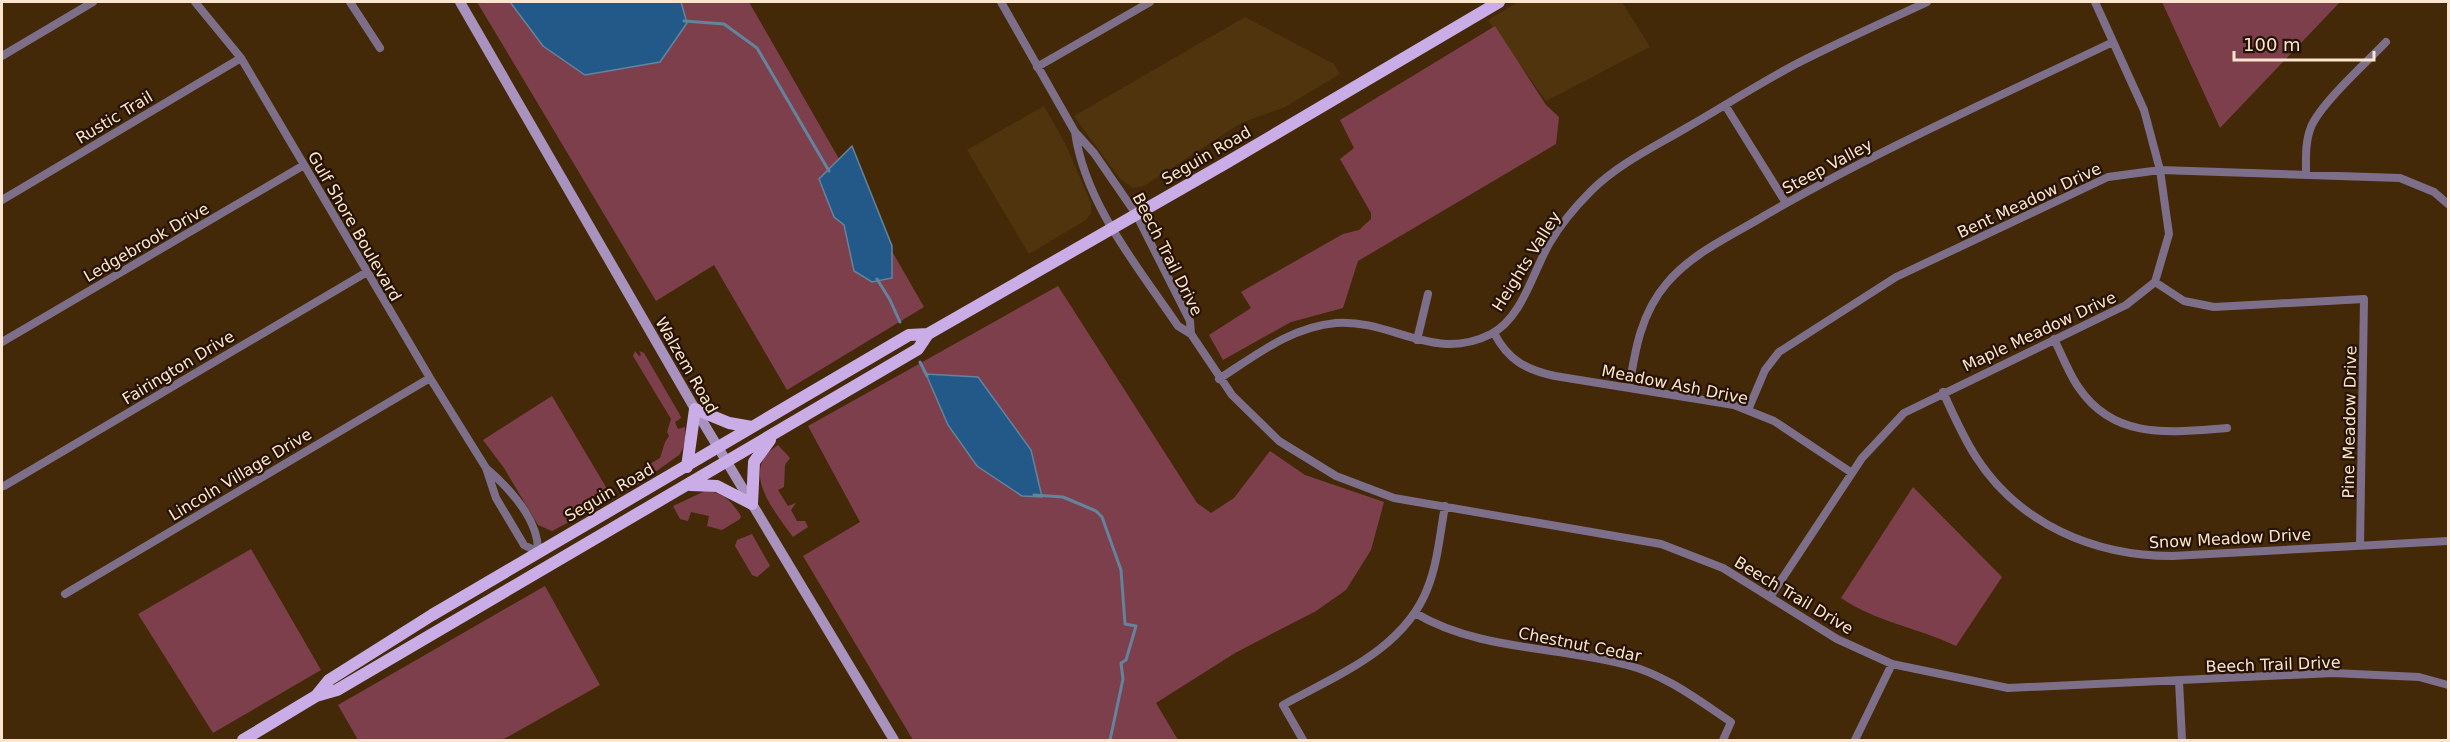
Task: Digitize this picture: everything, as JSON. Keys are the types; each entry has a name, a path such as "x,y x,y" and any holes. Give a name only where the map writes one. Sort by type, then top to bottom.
{"main road":[{"name":"Walzem Road","path":"460,2 694,409 894,741"},
{"name":"Seguin Road","path":"243,741 316,696 337,690 688,486 776,431 918,349 928,334 1499,2"},
{"name":"Seguin Road","path":"316,696 329,680 538,552 687,467 909,335 928,334"},
{"path":"687,467 693,437 694,409 729,423 752,427"},
{"path":"688,486 717,486 753,504 754,462 776,431"},
{"path":"514,586 536,560 538,552 562,552 582,546"}],"street":[{"path":"2,56 93,2"},
{"name":"Gulf Shore Boulevard","path":"195,2 241,58 429,378 486,468 496,498 524,545 538,552 539,539 511,489 486,468"},
{"path":"350,2 380,48"},
{"name":"Beech Trail Drive","path":"1001,2 1074,132 1094,153 1136,214 1190,321 1191,334"},
{"path":"1037,67 1150,2"},
{"name":"Heights Valley","path":"1219,379 1292,333 1321,325 1358,325 1417,340 1457,345 1494,333 1516,309 1549,244 1591,191 1629,162 1796,64 1927,2"},
{"path":"2095,2 2144,110 2160,170 2169,234 2155,282"},
{"name":"Steep Valley","path":"1629,388 1642,325 1654,300 1667,282 1702,252 1841,171 2113,42"},
{"path":"2306,174 2307,141 2312,125 2321,111 2386,42"},
{"name":"Rustic Trail","path":"2,200 241,58"},
{"path":"1725,105 1786,203"},
{"name":"Beech Trail Drive","path":"1074,132 1078,159 1112,228 1178,326 1191,334 1219,379 1232,395 1279,441 1336,476 1394,498 1661,543 1723,568 1837,639 1892,664 2008,688 2333,673 2419,677 2448,686"},
{"name":"Ledgebrook Drive","path":"2,342 304,165"},
{"name":"Bent Meadow Drive","path":"1748,410 1765,370 1779,352 1896,277 2108,177 2160,170 2400,178 2434,192 2448,204"},
{"name":"Fairington Drive","path":"4,486 367,272"},
{"name":"Pine Meadow Drive","path":"2155,282 2184,301 2214,307 2364,299 2360,545"},
{"name":"Maple Meadow Drive","path":"1770,597 1862,458 1904,413 1943,392 2126,305 2155,282"},
{"path":"1417,340 1428,294"},
{"name":"Meadow Ash Drive","path":"1494,333 1510,357 1526,368 1555,376 1715,402 1748,410 1792,432 1852,473"},
{"path":"2054,339 2078,387 2090,403 2114,421 2152,432 2227,428"},
{"name":"Lincoln Village Drive","path":"65,594 429,378"},
{"name":"Snow Meadow Drive","path":"1943,392 1976,457 2005,493 2041,522 2082,542 2104,549 2149,556 2448,542"},
{"path":"1303,741 1282,705 1375,654 1415,613 1433,573 1445,506"},
{"name":"Chestnut Cedar","path":"1415,613 1463,636 1608,660 1647,671 1683,690 1731,722 1723,741"},
{"path":"1855,741 1892,664"},
{"path":"2179,681 2182,741"}],"shaded area":[{"path":"477,2 749,2 924,307 787,390 714,265 656,301"},
{"path":"1518,2 1622,2 1650,47 1546,101 1488,20"},
{"path":"2162,2 2340,2 2220,128"},
{"path":"1245,17 1334,64 1340,74 1285,107 1241,123 1144,186 1133,188 1120,179 1074,116"},
{"path":"1495,26 1546,105 1559,117 1556,144 1358,261 1343,308 1291,322 1223,360 1209,335 1251,308 1241,292 1343,234 1359,230 1371,219 1371,213 1340,159 1354,148 1340,120"},
{"path":"1044,106 1065,143 1091,203 1091,213 1086,220 1029,254 967,150"},
{"path":"1058,286 1197,503 1211,513 1234,498 1270,451 1305,475 1384,502 1371,550 1346,590 1316,611 1235,653 1156,703 1178,740 913,740 803,556 860,522 808,426"},
{"path":"635,351 639,356 641,355 639,351 644,353 680,415 681,418 675,422 678,429 685,427 685,434 684,445 679,455 634,487 632,486 636,479 628,480 633,474 660,458 669,436 667,432 671,419 633,356"},
{"path":"552,396 613,499 552,531 538,525 504,468 483,440"},
{"path":"778,445 790,458 785,465 784,487 778,490 788,506 796,503 791,510 797,521 805,521 808,527 793,537 769,503 760,478 761,466 766,455"},
{"path":"1913,487 2002,577 1956,646 1883,619 1841,598"},
{"path":"705,491 717,493 726,498 741,516 740,519 722,530 707,526 709,516 691,512 688,521 680,519 673,506"},
{"path":"752,534 770,566 757,577 752,575 735,546 737,540"},
{"path":"251,549 321,670 213,733 138,614"},
{"path":"545,586 600,685 502,740 358,740 338,705"}],"water":[{"path":"510,2 681,2 687,23 660,62 585,75 543,46"},
{"path":"852,146 892,246 892,278 872,282 854,271 844,225 834,217 819,179"},
{"path":"926,374 978,377 1031,450 1042,497 1022,496 977,466 948,425"}],"waterway":[{"path":"684,21 724,24 757,48 829,171"},
{"path":"877,279 900,322"},
{"path":"920,362 927,376"},
{"path":"1034,495 1063,497 1096,511 1102,517 1121,570 1125,624 1136,626 1126,660 1121,663 1123,679 1110,740"}]}
